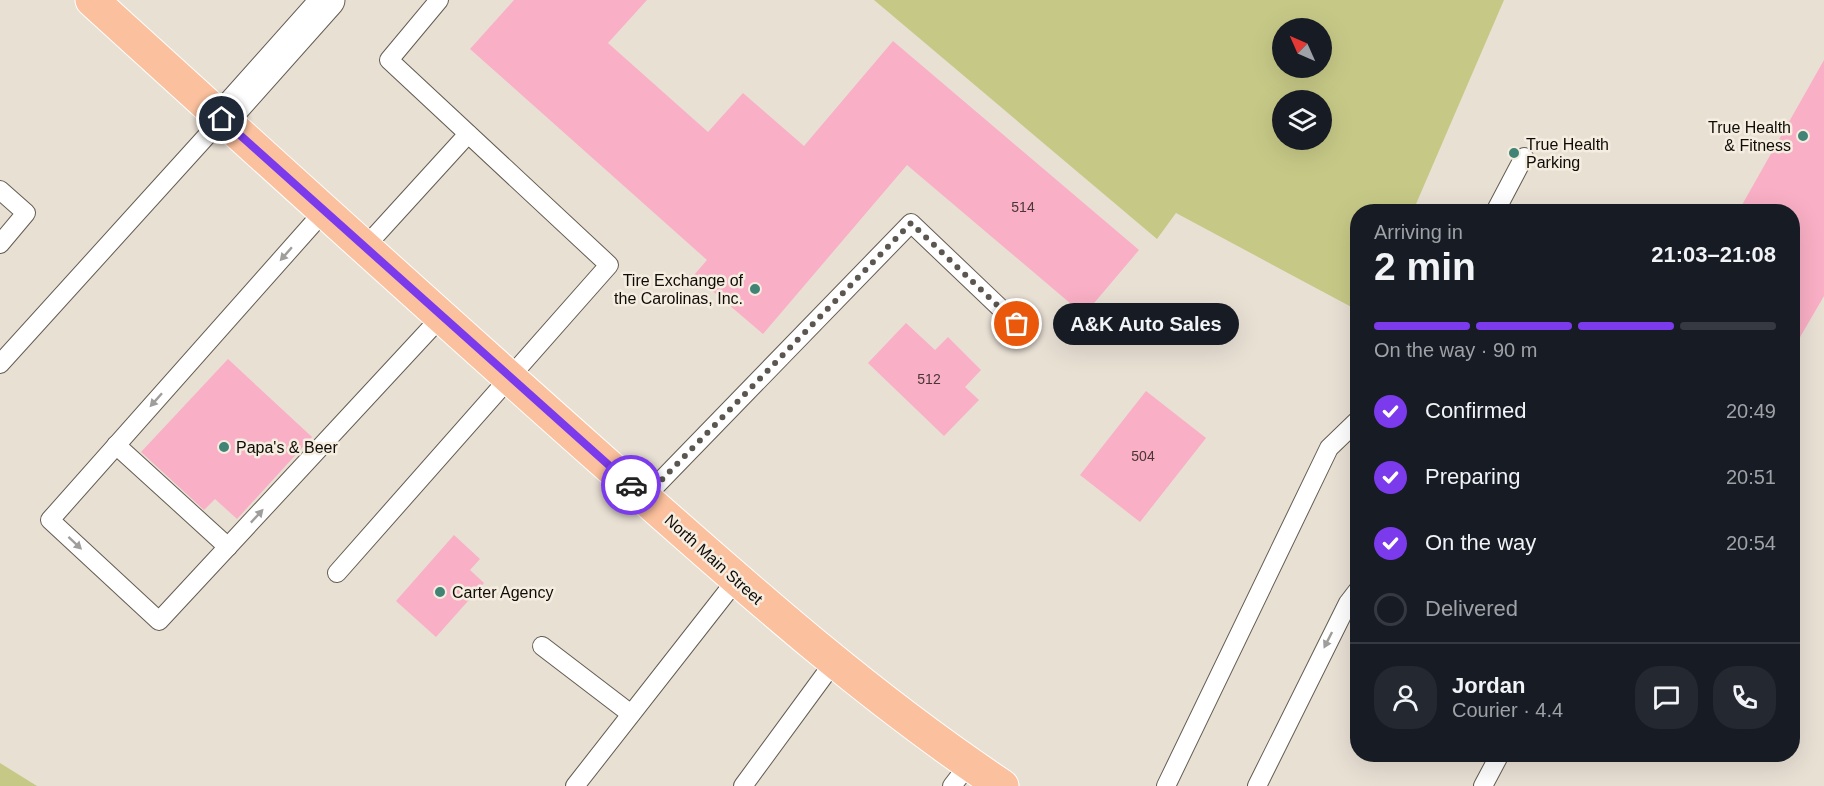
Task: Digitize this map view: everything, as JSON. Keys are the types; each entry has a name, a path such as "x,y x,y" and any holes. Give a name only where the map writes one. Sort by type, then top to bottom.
{"main road":[{"name":"North Main Street","path":"92,0 509,377 960,775 1002,786"}],"street":[{"path":"222,119 328,0"}],"lane":[{"path":"337,573 609,265 389,60 439,0"},
{"path":"0,364 222,119"},
{"path":"365,247 468,134"},
{"path":"1499,204 1524,157"},
{"path":"0,190 26,213 0,244"},
{"path":"325,210 50,520 159,621 442,316"},
{"path":"645,497 911,223 1017,324"},
{"path":"1166,786 1329,448 1350,428"},
{"path":"116,446 228,547"},
{"path":"574,786 737,579"},
{"path":"1257,786 1299,698 1350,600"},
{"path":"542,646 631,714"},
{"path":"742,786 834,662"},
{"path":"1484,786 1496,762"}],"green space":[{"path":"874,0 1504,0 1416,204 1350,204 1350,306 1176,213 1157,239"},
{"path":"0,763 37,786 0,786"}],"building":[{"path":"514,0 647,0 608,43 708,132 743,93 804,146 893,41 1139,250 1084,315 907,165 763,334 694,275 707,260 470,49"},
{"name":"True Health & Fitness","path":"1824,60 1824,296 1800,337 1800,204 1743,204"},
{"path":"906,323 935,350 948,337 981,370 965,387 979,400 944,436 868,363"},
{"name":"Papa's & Beer","path":"228,359 312,437 237,519 215,499 204,510 141,452"},
{"path":"1146,391 1206,438 1140,522 1080,475"},
{"name":"Carter Agency","path":"454,535 480,559 470,570 484,583 436,637 396,601"}],"way so far":[{"path":"631,485 645,497 911,223 1017,324"}],"place":[{"name":"True Health & Fitness","path":"1803,136"},
{"name":"True Health Parking","path":"1514,153"},
{"name":"Tire Exchange of the Carolinas, Inc.","path":"755,289"},
{"name":"A&K Auto Sales","path":"1017,324"},
{"name":"Papa's & Beer","path":"224,447"},
{"name":"Carter Agency","path":"440,592"}],"route":[{"path":"222,119 631,485"}]}
